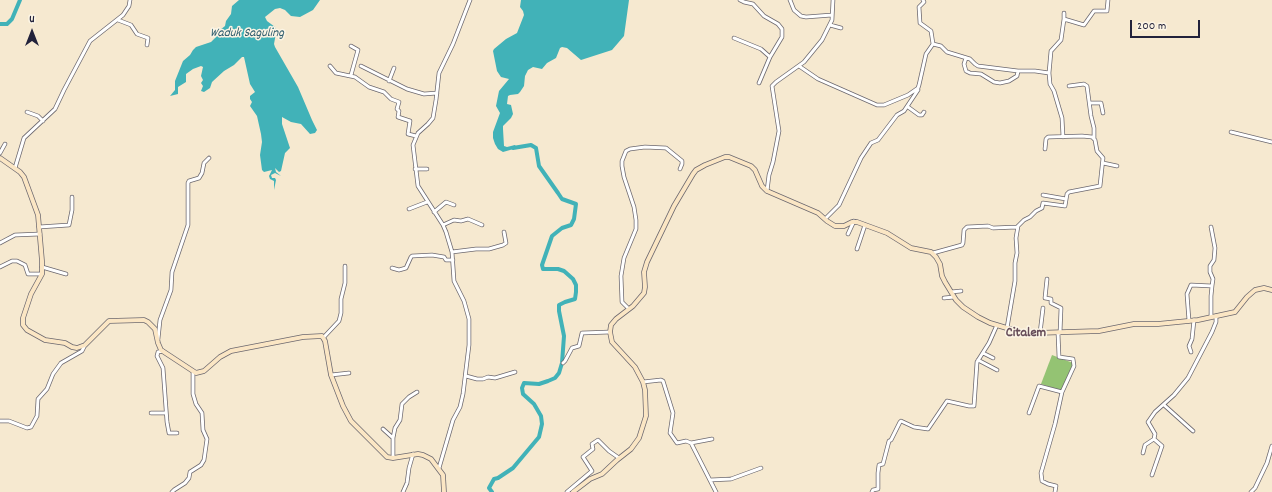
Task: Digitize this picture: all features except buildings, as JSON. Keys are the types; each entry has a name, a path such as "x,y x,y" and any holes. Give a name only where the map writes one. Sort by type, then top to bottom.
{"main road":[{"path":"573,492 590,479 602,474 617,456 633,447 643,428 646,409 643,382 635,367 612,342 610,332 614,321 644,294 644,272 647,262 674,206 696,170 715,160 729,157 751,166 756,172 762,186 767,191 818,212 825,219 838,227 854,222 865,225 891,236 911,248 926,250 933,253 940,264 943,279 950,292 966,310 997,325 1020,332 1059,333 1106,331 1134,324 1158,324 1211,317 1235,312 1247,297 1255,290 1264,288 1272,290"},
{"path":"0,158 21,173 26,181 36,209 40,227 42,274 29,300 23,318 24,328 45,340 65,343 72,348 77,348 85,345 110,321 141,319 148,322 155,329 158,343 163,350 193,372 199,373 204,371 220,357 231,351 303,337 320,336 324,338 332,375 343,406 351,420 383,455 388,458 420,454 435,462 444,477 444,492"}],"street":[{"path":"15,168 24,138 56,108 90,41 98,33 118,20 126,11 130,0"},
{"path":"439,468 453,420 461,404 466,376 469,344 469,319 464,301 454,281 452,252 443,225 418,186 413,145 416,136 432,120 440,70 453,44 470,0"},
{"path":"740,0 753,4 764,16 775,21 781,27 782,37 770,57 759,83"},
{"path":"790,0 794,10 801,16 832,15"},
{"path":"767,191 779,131 772,87 776,82 799,66 810,56 822,40 830,25 833,0"},
{"path":"825,219 839,205 861,158 872,143 878,140 897,115 904,112 918,88 926,54 933,44 930,30 920,23 919,7 924,2 923,0"},
{"path":"1064,19 1084,25 1094,11 1107,11 1108,0"},
{"path":"1063,137 1062,118 1054,91 1050,84 1049,73 1051,51 1061,40 1064,13"},
{"path":"118,20 131,26 137,34 148,38 148,45"},
{"path":"830,25 841,28"},
{"path":"734,38 761,50 770,57"},
{"path":"933,44 941,46 944,50 950,53 971,59 978,66 1049,73"},
{"path":"351,46 358,50 351,75"},
{"path":"966,58 964,64 966,71 974,74 981,74 994,82 1006,82 1015,78 1018,71"},
{"path":"974,74 975,64"},
{"path":"330,66 338,74 351,75 369,87 383,92 391,100 399,102 397,109 399,112 398,117 410,121 408,133 416,136"},
{"path":"361,66 412,91 424,94 437,93"},
{"path":"799,66 823,82 877,105 884,105 908,95 918,88"},
{"path":"390,81 394,68"},
{"path":"1008,328 1015,280 1015,263 1017,253 1016,238 1018,226 1042,208 1043,203 1063,207 1066,205 1067,194 1069,192 1100,186 1104,163 1103,157 1097,151 1094,139 1094,128 1087,85 1070,86"},
{"path":"1090,103 1101,103 1102,113"},
{"path":"908,107 920,115 924,112"},
{"path":"28,112 38,116 43,121"},
{"path":"1231,132 1272,142"},
{"path":"1045,149 1047,137 1088,136 1094,139"},
{"path":"0,153 5,144"},
{"path":"629,309 622,302 621,276 624,258 636,230 636,220 634,207 624,177 622,161 626,151 630,149 645,147 666,148 682,161 680,168"},
{"path":"158,343 160,320 171,290 172,272 188,225 188,183 189,181 199,178 202,174 204,163 209,158"},
{"path":"1104,163 1117,166"},
{"path":"415,169 427,169"},
{"path":"1043,195 1066,199"},
{"path":"40,227 69,225 72,210 72,197"},
{"path":"409,209 427,202"},
{"path":"434,212 446,202 454,205"},
{"path":"443,225 454,220 462,221 468,219 482,225"},
{"path":"848,234 854,222"},
{"path":"857,249 865,225"},
{"path":"933,253 962,245 964,230 967,227 987,226 993,228 1018,226"},
{"path":"1211,227 1215,244 1214,260 1210,266 1210,272 1213,280 1211,317"},
{"path":"452,252 489,249 505,244 506,240 504,232"},
{"path":"0,243 14,235 40,234"},
{"path":"392,268 398,270 406,268 412,256 432,255 444,257 446,260 452,260"},
{"path":"0,267 17,260 25,265 28,274 42,274"},
{"path":"324,338 339,321 341,299 345,283 345,266"},
{"path":"42,268 66,274"},
{"path":"1047,279 1045,298 1051,299 1052,304 1061,308 1059,357 1073,358 1074,361 1073,370 1062,392 1056,424 1041,472 1042,481 1056,486 1055,492"},
{"path":"1192,352 1189,347 1192,339 1192,320 1187,294 1191,285 1212,286"},
{"path":"950,292 961,291"},
{"path":"944,298 954,297"},
{"path":"1040,333 1043,308"},
{"path":"1143,453 1145,445 1154,439 1155,432 1148,422 1155,412 1185,384 1214,328 1216,316"},
{"path":"872,492 873,490 878,489 879,465 883,464 889,441 891,440 900,422 914,427 928,429 947,401 974,406 978,360 997,325"},
{"path":"563,363 572,348 579,346 582,333 610,332"},
{"path":"0,421 9,420 27,428 31,427 37,416 38,399 47,389 53,374 61,363 79,352 85,345"},
{"path":"163,350 159,352 157,356 164,368 166,413 169,433 177,433"},
{"path":"983,353 993,358"},
{"path":"978,360 997,370"},
{"path":"172,492 185,483 189,478 190,472 201,465 204,460 207,440 203,430 202,413 196,404 193,394 193,372"},
{"path":"466,376 483,379 488,377 495,378 514,372"},
{"path":"332,375 349,373"},
{"path":"643,382 663,381 673,413 670,433 677,443 686,441 690,443 712,439"},
{"path":"1029,413 1039,386 1062,392"},
{"path":"393,458 393,438 395,428 400,420 402,404 417,392"},
{"path":"1164,405 1193,430"},
{"path":"151,413 166,413"},
{"path":"383,429 393,438"},
{"path":"1152,475 1162,446 1154,439"},
{"path":"567,492 592,471 583,457 593,449 592,444 598,440 609,451 617,456"},
{"path":"690,443 716,492"},
{"path":"1251,492 1255,488 1267,463 1272,446"},
{"path":"403,492 407,483 413,454"},
{"path":"710,480 731,479 761,468"}],"green space":[{"path":"1052,355 1073,363 1062,391 1041,384"}],"water":[{"name":"Waduk Saguling","path":"239,0 320,0 313,10 300,17 291,16 285,10 280,8 275,9 265,17 267,21 275,27 275,47 298,87 317,130 315,133 310,134 301,124 291,122 282,117 282,124 290,148 285,153 281,171 279,172 275,168 276,172 281,176 275,173 271,175 272,178 275,178 276,180 274,190 274,181 270,179 269,176 272,170 264,172 262,170 260,155 262,142 261,134 257,116 250,106 252,102 250,96 255,92 250,84 244,57 224,71 212,82 210,88 204,92 201,91 203,86 201,83 203,80 201,76 203,67 201,66 193,69 186,74 186,82 178,87 178,94 170,96 175,90 175,81 183,61 196,47 211,42 216,37 220,30 225,26 226,21 231,14 232,6"},
{"path":"521,0 629,0 624,36 612,50 581,60 567,48 562,47 560,48 556,58 547,63 542,69 533,67 528,70 525,76 524,86 520,92 518,94 508,96 507,104 511,105 513,114 503,126 504,146 507,147 515,145 517,148 503,152 498,149 495,144 493,132 500,113 496,106 499,91 509,79 501,77 497,71 493,51 506,39 517,33 524,15 520,7"}],"waterway":[{"path":"0,24 7,24 12,19 20,0"},
{"path":"492,492 489,488 494,479 513,468 539,437 542,424 541,416 534,404 523,394 522,388 524,383 539,384 555,378 559,373 562,363 564,336 559,305 575,299 576,292 576,285 573,279 564,271 558,269 543,269 542,265 552,236 562,228 571,225 574,219 576,204 562,199 539,166 536,148 531,145 513,148"}],"district":[{"name":"Citalem","path":"1026,334"}]}
